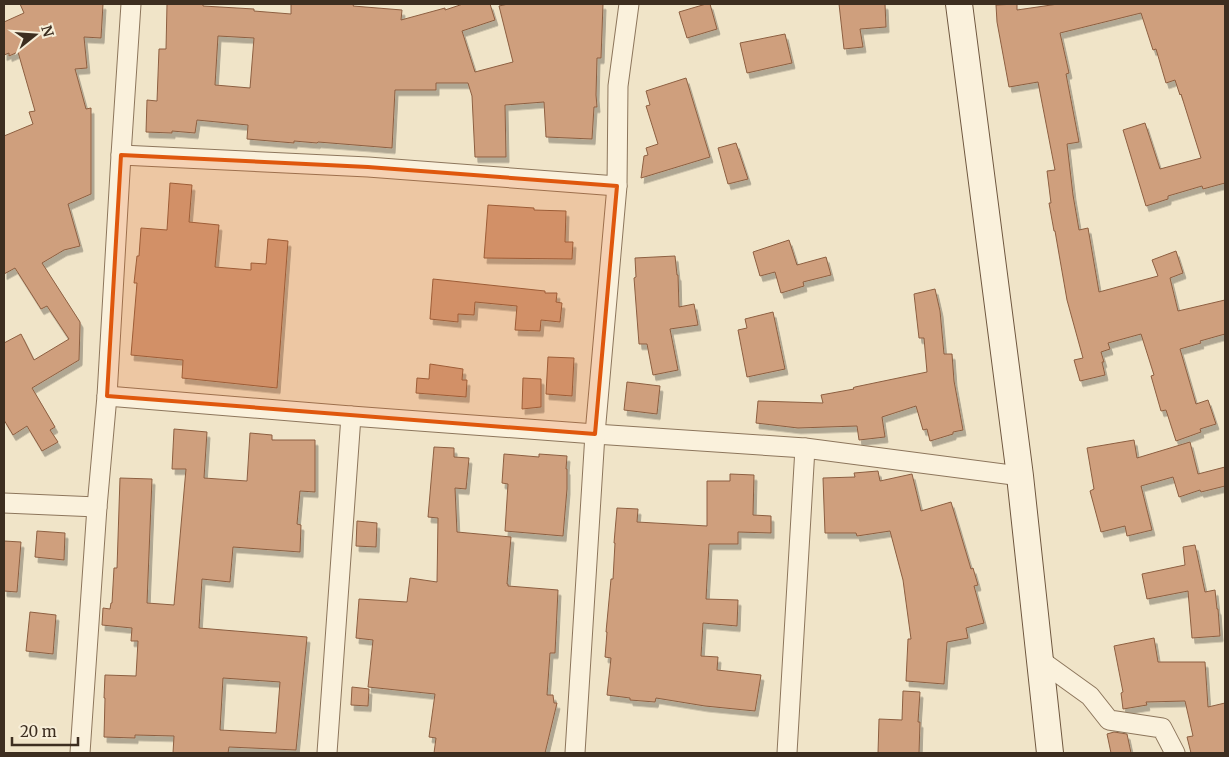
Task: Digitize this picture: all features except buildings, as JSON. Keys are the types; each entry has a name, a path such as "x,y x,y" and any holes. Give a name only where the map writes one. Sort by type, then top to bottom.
{"street":[{"path":"80,753 97,507 107,396 131,4"},
{"path":"575,753 596,434 617,186 618,86 629,4"},
{"path":"959,4 1020,476 1050,753"},
{"path":"121,156 368,167 617,186"},
{"path":"107,396 351,416 806,448 1020,476"},
{"path":"327,753 351,416"},
{"path":"787,753 806,448"},
{"path":"4,503 97,507"},
{"path":"1040,660 1090,696 1109,720 1162,728 1175,753"}],"highlighted area":[{"path":"121,155 368,167 617,186 595,434 107,396"}]}
